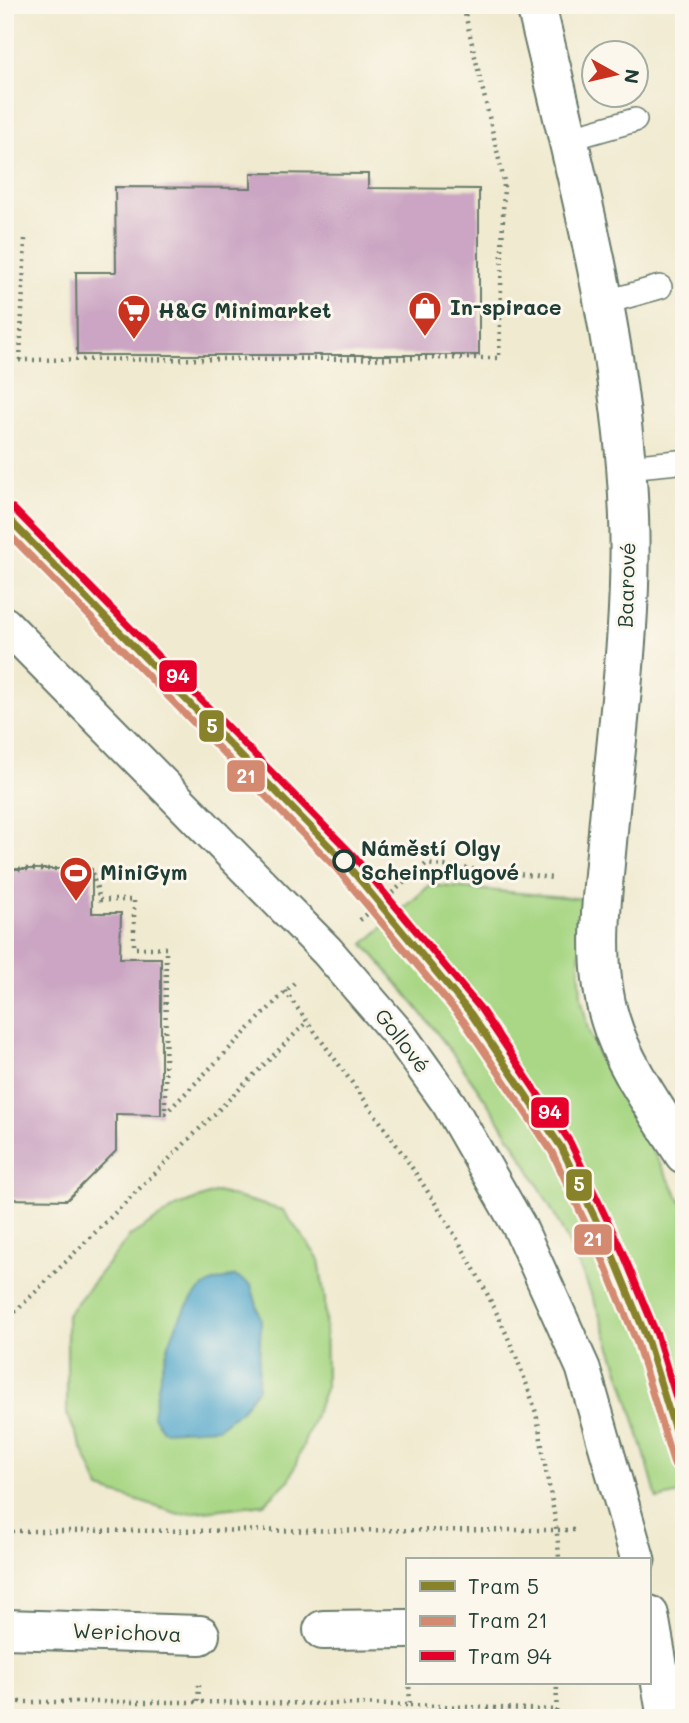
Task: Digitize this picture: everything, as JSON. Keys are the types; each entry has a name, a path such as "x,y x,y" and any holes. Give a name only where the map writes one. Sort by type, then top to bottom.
{"street":[{"name":"Baarové","path":"536,5 603,303 620,394 627,467 630,575 603,884 601,970 610,1019 622,1049 684,1154"},
{"name":"Gollové","path":"5,624 327,951 402,1038 449,1104 520,1228 583,1368 637,1558"},
{"name":"Werichova","path":"5,1629 200,1635"},
{"path":"323,1630 406,1629"},
{"path":"658,1630 667,1718"}],"lane":[{"path":"568,139 635,120"},
{"path":"603,303 660,287"},
{"path":"627,467 678,462"}],"path":[{"path":"5,360 499,358 504,181 463,5"},
{"path":"20,360 25,239"},
{"path":"327,951 426,863 603,884"},
{"path":"5,869 92,869 100,900"},
{"path":"92,900 134,900 134,948 166,948 165,1114 302,975"},
{"path":"285,991 309,1021 450,1224 491,1302 533,1405 558,1532 559,1558"},
{"path":"5,1322 309,1021"},
{"path":"5,1531 558,1532 627,1525"},
{"name":"Werichova","path":"198,1702 200,1635"},
{"path":"409,1684 410,1705"},
{"path":"556,1718 557,1684"},
{"path":"5,1702 410,1705 556,1710"}],"green space":[{"path":"430,885 585,899 579,961 581,996 588,1029 599,1057 684,1206 684,1493 657,1499 630,1404 598,1311 553,1211 526,1164 497,1117 434,1028 364,944"},
{"path":"217,1192 283,1210 319,1259 325,1300 326,1386 290,1479 264,1504 179,1514 100,1489 67,1414 67,1315 130,1236 178,1206"}],"water":[{"path":"235,1276 251,1285 261,1319 258,1388 242,1409 218,1428 163,1431 153,1416 163,1363 177,1325 196,1294 209,1284"}],"building":[{"path":"251,173 368,174 368,188 479,189 479,355 77,355 76,272 116,272 115,187 251,188"},
{"path":"5,869 92,869 92,913 121,913 120,958 161,958 161,1115 116,1114 116,1151 67,1200 5,1199"}],"tram line":[{"name":"94","path":"13,508 352,854 480,1008 570,1142 623,1253 657,1335 684,1424"},
{"name":"5","path":"5,515 344,861 471,1014 561,1147 614,1258 647,1339 684,1460"},
{"name":"21","path":"5,530 336,868 463,1020 552,1152 604,1262 637,1343 674,1464"}],"place":[{"name":"In-spirace","path":"425,338"},
{"name":"H&G Minimarket","path":"134,341"},
{"name":"Náměstí Olgy Scheinpflugové","path":"344,861"},
{"name":"MiniGym","path":"76,903"}]}
